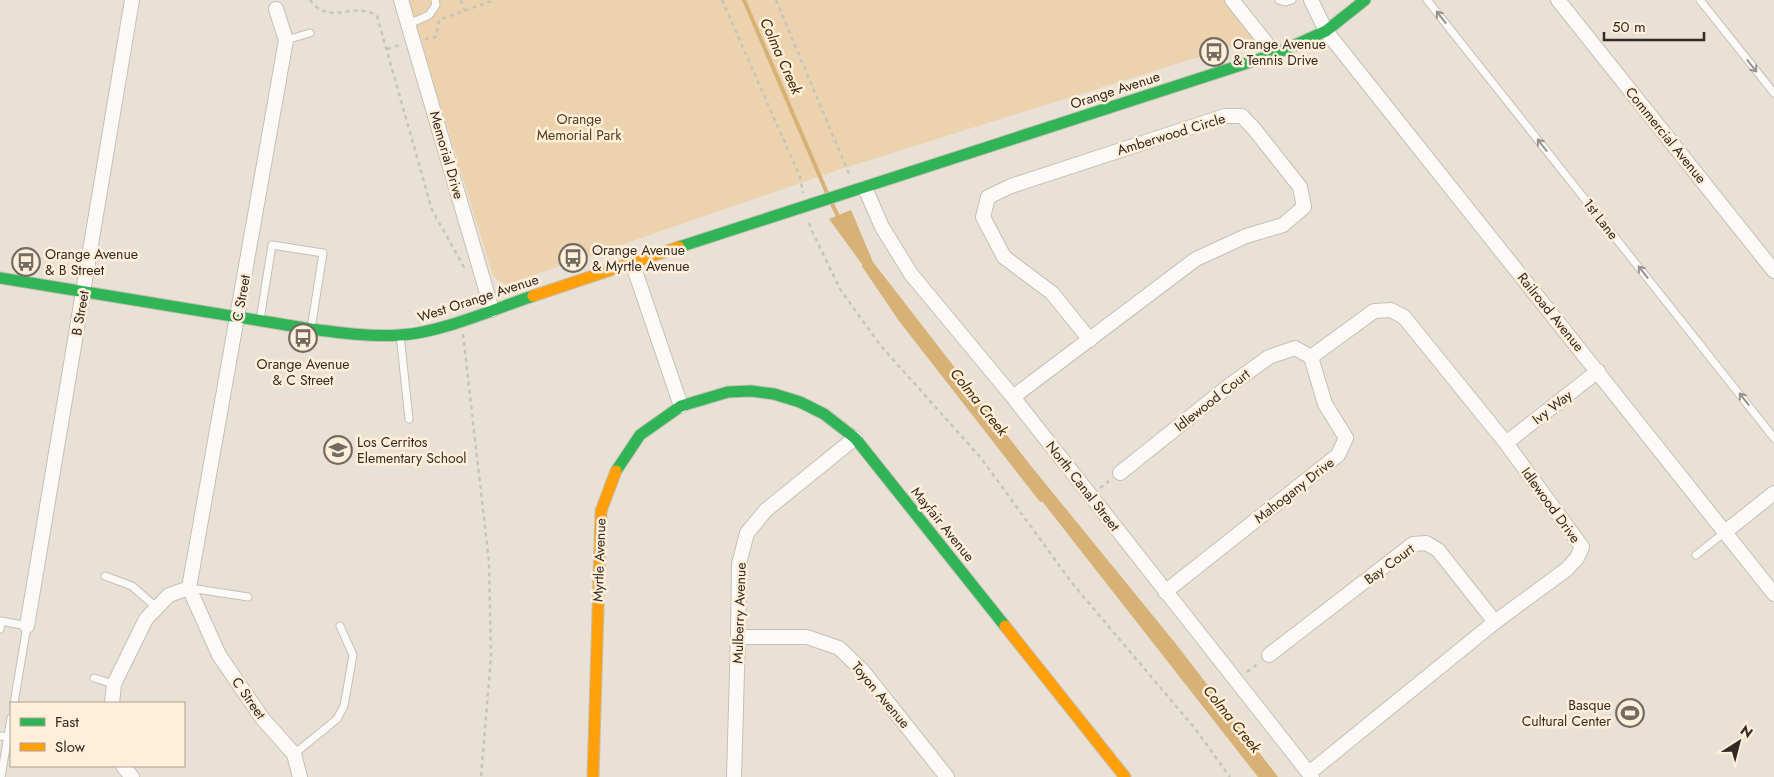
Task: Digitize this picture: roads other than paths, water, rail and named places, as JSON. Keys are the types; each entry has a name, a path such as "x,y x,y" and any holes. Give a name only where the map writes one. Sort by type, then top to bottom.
{"street":[{"name":"B Street","path":"27,626 132,0"},
{"name":"Memorial Drive","path":"401,0 492,310"},
{"path":"1232,0 1275,54"},
{"name":"Railroad Avenue","path":"1312,0 1326,31 1774,594"},
{"name":"Orange Avenue","path":"856,191 1275,54 1326,31 1365,0"},
{"name":"Commercial Avenue","path":"1558,0 1774,270"},
{"name":"C Street","path":"276,9 286,40 189,588 219,655 262,718 294,754 300,777"},
{"name":"Amberwood Circle","path":"1013,398 1090,340 1196,259 1246,236 1283,225 1304,207 1300,187 1242,116 1225,116 1011,186 988,197 983,217 1004,257 1052,293 1090,340"},
{"name":"West Orange Avenue","path":"0,278 311,329 361,335 400,335 444,326 632,262 856,191"},
{"name":"North Canal Street","path":"856,191 882,227 911,274 1013,398 1310,775"},
{"path":"632,262 681,406"},
{"name":"Idlewood Drive","path":"1310,775 1495,622 1567,569 1577,558 1582,547 1506,443 1404,317 1391,310 1374,311 1311,357"},
{"name":"Idlewood Court","path":"1120,473 1230,385 1269,357 1295,348 1311,357"},
{"name":"Mahogany Drive","path":"1165,592 1338,455 1346,438 1325,404 1311,357"},
{"name":"Ivy Way","path":"1506,443 1598,371"},
{"name":"Mayfair Avenue","path":"681,406 728,392 751,391 774,394 800,402 824,414 855,438 1125,777"},
{"name":"Myrtle Avenue","path":"593,777 601,511 618,466 640,436 681,406"},
{"name":"Mulberry Avenue","path":"734,777 738,564 747,533 766,510 855,438"},
{"path":"1725,532 1774,493"},
{"name":"Bay Court","path":"1269,655 1413,544 1426,542 1438,550 1495,622"},
{"path":"112,702 114,684 146,619 169,596 189,588"},
{"name":"Toyon Avenue","path":"738,636 807,637 839,648 862,670 946,777"}],"lane":[{"path":"409,24 430,15 436,6 434,0"},
{"path":"1279,0 1286,2 1292,0"},
{"name":"1st Lane","path":"1427,0 1774,438"},
{"path":"1700,0 1774,93"},
{"path":"286,40 310,33"},
{"path":"260,320 272,245 323,253 311,329"},
{"path":"400,335 410,419"},
{"path":"1696,555 1725,532"},
{"path":"105,576 132,586 157,608"},
{"path":"189,588 248,597"},
{"path":"0,628 1,621 27,626 14,702"},
{"path":"294,754 337,719 344,706 353,655 340,626"},
{"path":"94,678 114,684"},
{"path":"1,777 10,725"},
{"path":"0,736 8,738"}],"water":[{"path":"851,210 873,262 1031,466 1176,644 1278,777 1258,777 937,367 829,219"}],"waterway":[{"name":"Colma Creek","path":"744,0 827,193"},
{"name":"Colma Creek","path":"832,204 839,218"},
{"name":"Colma Creek","path":"864,266 900,319 1041,500"}],"place":[{"name":"Orange Avenue & Tennis Drive","path":"1214,52"},
{"name":"Orange Avenue & Myrtle Avenue","path":"573,258"},
{"name":"Orange Avenue & B Street","path":"26,262"},
{"name":"Orange Avenue & C Street","path":"303,338"},
{"name":"Los Cerritos Elementary School","path":"338,450"},
{"name":"Basque Cultural Center","path":"1630,713"}],"park label":[{"name":"Orange Memorial Park","path":"579,128"}]}
